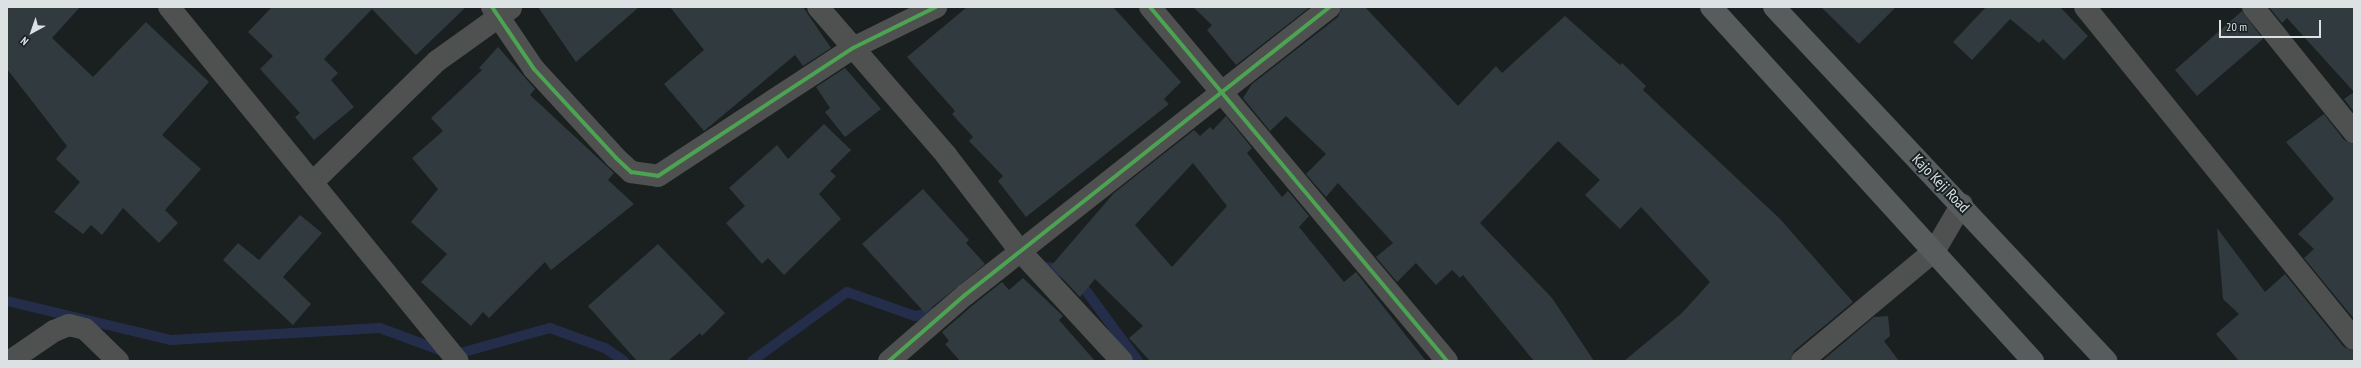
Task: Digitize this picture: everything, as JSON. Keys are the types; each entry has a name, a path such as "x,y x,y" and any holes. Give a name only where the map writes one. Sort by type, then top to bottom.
{"main road":[{"path":"1711,7 1935,250 2033,361"},
{"name":"Kajo Keji Road","path":"1774,7 1962,204 2107,361"}],"street":[{"path":"169,7 458,361"},
{"path":"818,7 946,154 1020,251 1122,361"},
{"path":"313,182 437,61 502,10 534,70 616,158 631,172 643,175 658,176 674,168 853,48 936,7"},
{"path":"1150,7 1224,92 1447,361"},
{"path":"889,361 1020,251 1224,92 1330,7"},
{"path":"2085,7 2354,339"},
{"path":"2254,7 2354,132"},
{"path":"1802,361 1935,250 1962,204"},
{"path":"10,361 54,331 69,325 85,329 118,361"}],"building":[{"path":"7,7 80,7 52,38 93,77 146,22 209,82 162,135 201,169 165,210 178,223 159,243 123,208 102,235 91,225 83,234 54,212 80,182 56,159 67,146 7,69"},
{"path":"272,7 466,7 416,55 372,9 324,59 338,73 331,80 354,107 314,140 295,117 300,113 260,69 273,56 248,32"},
{"path":"538,7 639,7 576,62"},
{"path":"670,7 803,7 831,48 803,66 795,55 704,131 664,84 704,50"},
{"path":"967,7 1113,7 1181,82 1164,99 1169,104 1026,217 998,181 1003,176 969,141 973,137 952,114 955,111 907,57"},
{"path":"1193,7 1310,7 1236,65 1207,30 1212,25"},
{"path":"1342,7 1365,7 1458,106 1496,66 1502,73 1565,16 1620,65 1622,63 1646,86 1643,90 1781,220 1853,302 1794,351 1790,361 1624,361 1682,313 1710,282 1641,207 1620,229 1585,195 1600,180 1558,141 1480,223 1552,298 1594,361 1534,361 1463,275 1460,278 1452,270 1436,285 1416,263 1397,282 1376,257 1393,243 1338,183 1326,197 1306,174 1326,154 1286,116 1270,131 1243,98 1252,84 1338,17"},
{"path":"1821,7 1896,7 1859,44"},
{"path":"1986,7 2060,7 2088,36 2064,60 2043,39 2039,43 2010,19 1972,60 1953,42"},
{"path":"2269,7 2354,7 2354,92 2287,18 2282,23"},
{"path":"2242,11 2263,39 2197,96 2175,70"},
{"path":"498,47 535,89 530,95 614,173 608,180 634,204 551,270 545,262 489,318 483,312 471,326 421,282 447,254 411,222 438,189 412,158 443,131 431,118 482,70 479,68"},
{"path":"845,68 881,109 845,137 825,112 830,108 816,87"},
{"path":"2354,92 2354,112 2344,99"},
{"path":"2324,114 2344,140 2354,144 2354,319 2304,258 2314,249 2298,234 2334,199 2286,142"},
{"path":"1226,116 1252,148 1247,153 1282,197 1288,191 1309,216 1299,227 1344,282 1356,272 1426,361 1150,361 1129,338 1143,326 1095,279 1080,297 1051,266 1114,193 1194,130 1200,136 1210,127 1213,130","holes":["1193,163 1227,206 1172,267 1135,225"]},
{"path":"824,124 851,150 830,171 836,176 819,194 841,219 784,275 768,258 762,264 726,223 745,206 729,188 777,145 788,159"},
{"path":"923,189 969,240 966,243 985,264 925,313 862,244"},
{"path":"300,215 322,233 283,277 311,304 293,325 223,260 238,243 259,260"},
{"path":"2217,228 2265,292 2285,274 2344,347 2354,351 2354,361 2239,361 2216,334 2239,314 2223,299"},
{"path":"658,244 725,313 702,336 700,333 668,361 637,361 588,306"},
{"path":"1023,278 1063,316 1059,320 1095,361 960,361 945,344 949,341 942,332 973,305 1002,282 1009,290"},
{"path":"1888,316 1890,336 1884,341 1899,361 1822,361 1874,317"}],"waterway":[{"path":"1038,266 1056,268 1084,288 1138,361"},
{"path":"752,361 847,292 915,316 941,311"},
{"path":"7,301 171,340 380,328 453,355 550,328 605,348 624,361"}],"cycle path":[{"path":"492,7 534,69 616,158 631,172 658,176 853,48 936,7"},
{"path":"1150,7 1447,361"},
{"path":"889,361 965,295 1330,7"}]}
